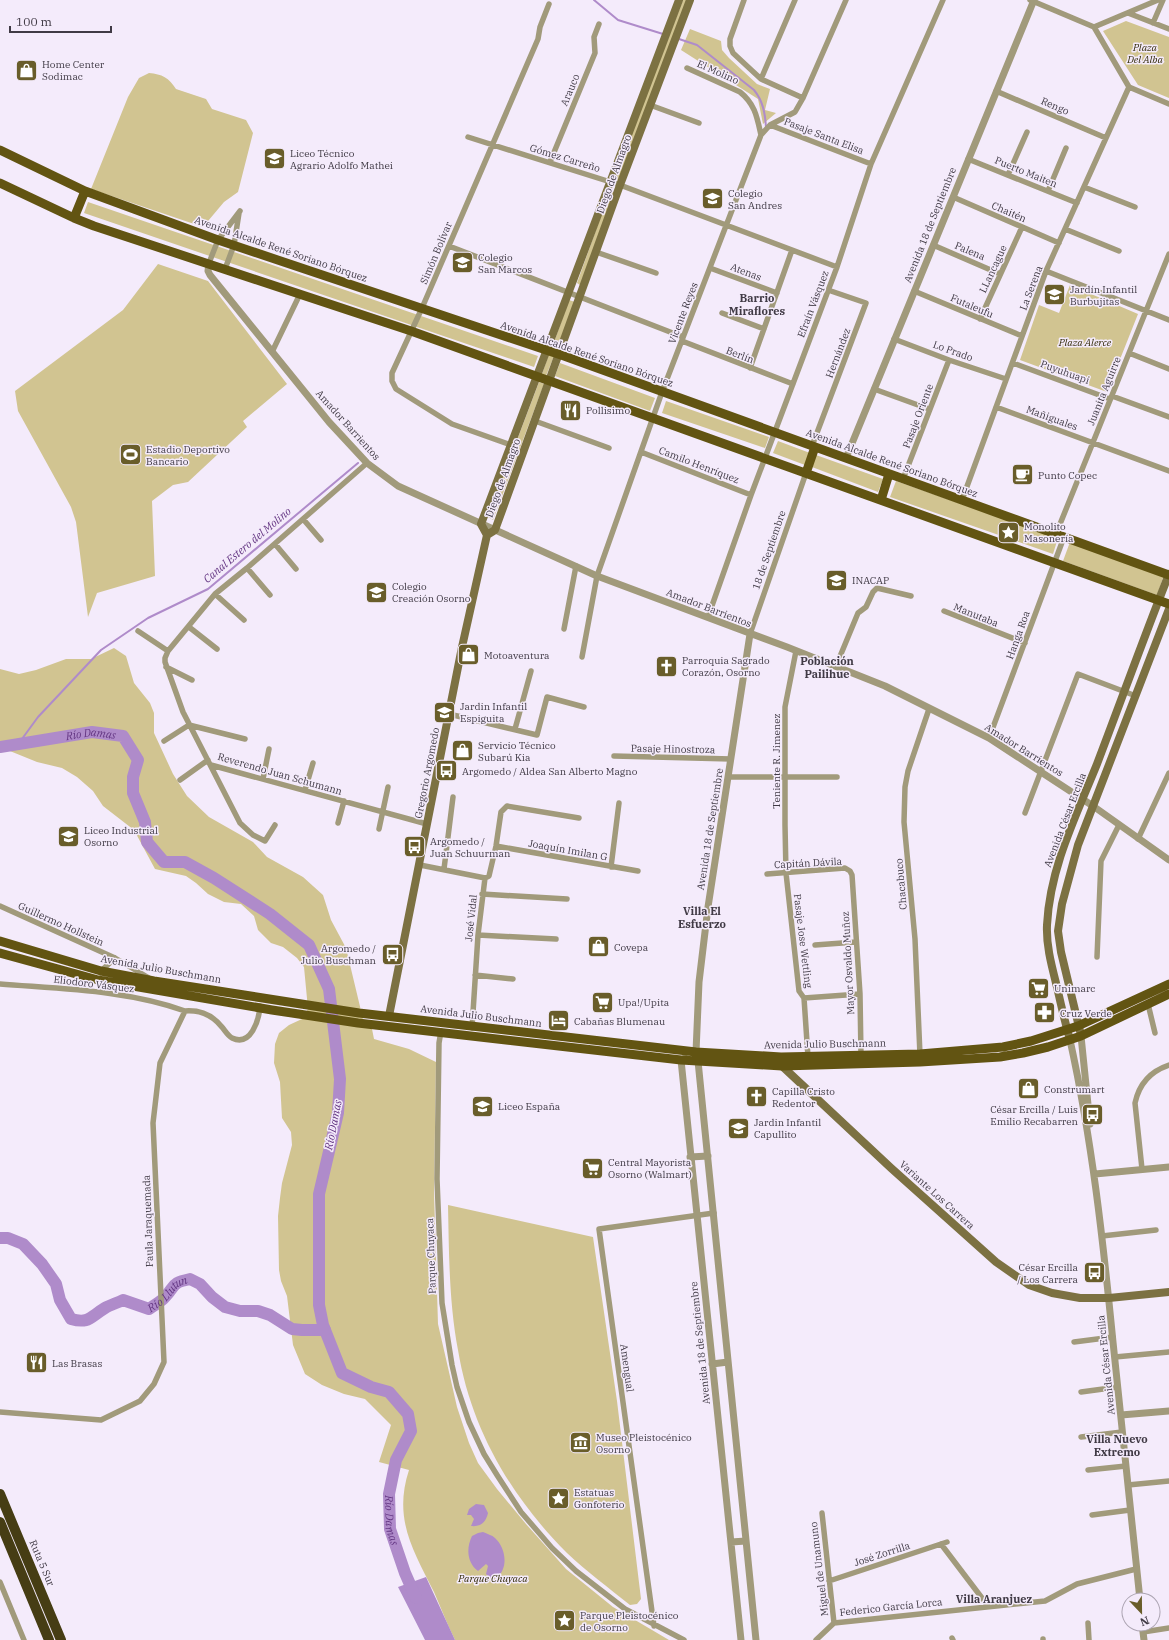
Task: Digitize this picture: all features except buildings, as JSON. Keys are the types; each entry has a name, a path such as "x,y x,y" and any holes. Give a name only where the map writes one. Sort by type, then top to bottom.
{"highway":[{"name":"Ruta 5 Sur","path":"0,1494 61,1640"},
{"path":"0,1522 49,1640"}],"main road":[{"name":"Diego de Almagro","path":"679,0 481,524 486,535 495,530 620,185 690,0"},
{"name":"Avenida Alcalde René Soriano Bórquez","path":"0,150 85,190 218,240 559,354 1169,575"},
{"path":"0,183 74,218 411,331 1169,604"},
{"path":"74,218 85,190"},
{"path":"511,445 524,449"},
{"path":"806,473 813,446"},
{"path":"881,500 890,474"},
{"name":"Gregorio Argomedo","path":"389,1016 486,535"},
{"name":"Avenida César Ercilla","path":"1070,1040 1049,955 1047,926 1051,893 1069,830 1169,575"},
{"name":"Avenida César Ercilla","path":"1081,1036 1061,952 1058,931 1062,904 1078,845 1169,609"},
{"path":"1057,868 1061,873 1068,873 1070,870"},
{"path":"1047,926 1053,927 1058,931"},
{"name":"Avenida Julio Buschmann","path":"0,941 101,971 154,981 359,1012 697,1057 781,1062 1012,1055 1035,1051 1081,1036 1169,994"},
{"name":"Avenida Julio Buschmann","path":"0,953 98,980 272,1010 358,1023 681,1060 697,1057"},
{"path":"1054,976 1060,980 1067,979"},
{"name":"Avenida Julio Buschmann","path":"781,1062 808,1057 861,1056 920,1058 1003,1047 1031,1041 1078,1026 1169,984"},
{"path":"380,1026 389,1016 397,1028"},
{"name":"Variante Los Carrera","path":"781,1062 891,1168 996,1262 1029,1285 1039,1289 1080,1298 1109,1298 1169,1292"}],"street":[{"path":"744,0 732,32 730,42 733,53 761,79 803,98"},
{"path":"761,79 795,0"},
{"path":"765,131 795,112 803,98 846,0"},
{"name":"Efraín Vásquez","path":"708,617 751,495 828,290 871,164 943,0"},
{"path":"1032,0 1094,27 1129,87 1169,104"},
{"name":"Avenida 18 de Septiembre","path":"846,458 1032,0"},
{"path":"1094,27 1158,0"},
{"path":"1153,23 1163,0"},
{"name":"Simón Bolívar","path":"511,445 452,424 396,389 392,381 392,373 422,308 538,39 540,27 549,4"},
{"path":"1128,12 1169,29"},
{"name":"Arauco","path":"550,162 595,53 594,37 599,24"},
{"name":"El Molino","path":"686,68 746,96 753,106 765,131"},
{"name":"La Serena","path":"962,500 1046,271 1129,87"},
{"name":"Rengo","path":"996,91 1106,138"},
{"path":"650,105 699,123"},
{"name":"Pasaje Santa Elisa","path":"765,131 871,164"},
{"name":"Vicente Reyes","path":"582,657 597,576 662,392 726,225 765,131"},
{"path":"1008,175 1027,132"},
{"name":"Gómez Carreño","path":"468,137 492,146 550,162 620,185 836,267"},
{"path":"1048,191 1066,148"},
{"name":"Puerto Maiten","path":"968,159 1077,202"},
{"path":"1084,187 1135,208"},
{"name":"Chaitén","path":"953,197 1059,243"},
{"path":"209,263 218,240 240,210 234,245 225,269"},
{"name":"LLancague","path":"980,319 1022,227"},
{"path":"1066,229 1119,251"},
{"name":"Palena","path":"933,245 1000,274"},
{"name":"Berlín","path":"449,246 580,297 750,368 793,384"},
{"path":"750,368 792,250"},
{"path":"596,252 656,273"},
{"name":"Juanita Aguirre","path":"1060,536 1093,442 1169,254"},
{"name":"Amador Barrientos","path":"209,263 210,275 329,422 367,463 398,486 597,576 836,666 884,686 989,738 1042,771 1169,860"},
{"name":"Atenas","path":"710,268 777,293"},
{"path":"1046,271 1169,320"},
{"name":"Hernández","path":"813,446 866,303 828,290"},
{"name":"Futaleufu","path":"914,291 1022,336"},
{"path":"272,352 300,294"},
{"path":"722,312 764,329"},
{"name":"Lo Prado","path":"894,339 949,360 1006,379"},
{"path":"1129,353 1169,369"},
{"name":"Pasaje Oriente","path":"904,479 929,409 949,360"},
{"name":"Puyuhuapi","path":"1012,363 1169,417"},
{"path":"874,389 929,409"},
{"name":"Mañiguales","path":"996,407 1169,471"},
{"path":"535,421 609,448"},
{"name":"Camilo Henríquez","path":"641,452 751,495"},
{"path":"138,631 168,651 215,594 275,544 367,463"},
{"name":"18 de Septiembre","path":"750,634 806,473"},
{"path":"303,519 321,540"},
{"name":"Hanga Roa","path":"989,738 1054,563 1060,536"},
{"path":"275,544 296,569"},
{"path":"564,629 576,566"},
{"path":"247,568 270,595"},
{"path":"836,666 858,613 866,607 873,592 877,588 884,588 911,596"},
{"path":"215,594 244,620"},
{"name":"Manutaba","path":"944,611 1025,643"},
{"path":"189,627 217,649"},
{"name":"Avenida 18 de Septiembre","path":"750,634 708,907 699,982 697,1057 714,1213 756,1640"},
{"name":"Reverendo Juan Schumann","path":"168,651 165,658 166,667 183,712 210,762 263,779 427,824"},
{"name":"Teniente R. Jimenez","path":"786,873 786,707 796,651"},
{"path":"166,667 192,680"},
{"path":"515,730 531,671"},
{"path":"1025,813 1078,674 1136,696"},
{"path":"450,714 537,735 547,697 584,707"},
{"name":"Chacabuco","path":"920,1058 915,939 904,822 908,771 929,709"},
{"path":"164,740 189,725 246,740"},
{"path":"263,779 269,749"},
{"name":"Pasaje Hinostroza","path":"614,756 731,759"},
{"path":"180,780 210,762 240,823 253,835 265,841 275,825"},
{"path":"305,790 313,763"},
{"path":"1138,839 1169,773"},
{"path":"728,777 837,777"},
{"path":"379,829 388,787"},
{"path":"444,869 453,797"},
{"path":"338,823 344,801"},
{"path":"611,866 619,803"},
{"name":"José Vidal","path":"468,1036 473,1026 475,975 482,894 485,878 489,876 502,812 506,806 579,818"},
{"path":"1097,957 1102,861 1119,825"},
{"name":"Joaquín Imilan G","path":"496,846 638,871"},
{"path":"420,865 485,878"},
{"name":"Capitán Dávila","path":"767,874 845,868 850,871"},
{"name":"Mayor Osvaldo Muñoz","path":"850,871 852,875 860,994 861,1056"},
{"name":"Pasaje Jose Wettling","path":"786,873 799,991 804,998 808,1057"},
{"path":"482,894 567,899"},
{"name":"Guillermo Hollstein","path":"0,906 115,958 154,981"},
{"path":"478,935 556,939"},
{"path":"815,944 856,942"},
{"path":"101,971 115,958"},
{"path":"475,975 513,979"},
{"name":"Eliodoro Vásquez","path":"0,984 121,995 161,1002 185,1011"},
{"path":"804,998 860,994"},
{"path":"185,1011 197,1011 208,1015 218,1022 230,1037 240,1039 246,1037 255,1028 258,1021 260,997"},
{"path":"1148,1004 1155,1032"},
{"name":"Paula Jaraquemada","path":"0,1412 101,1420 140,1401 154,1384 164,1362 153,1123 160,1063 185,1011"},
{"name":"Parque Chuyaca","path":"442,1023 439,1043 437,1178 442,1303 452,1365 463,1404 484,1454 522,1512 552,1548 576,1571 625,1610 684,1640"},
{"name":"Avenida César Ercilla","path":"1081,1036 1090,1112 1091,1152"},
{"name":"Avenida César Ercilla","path":"1070,1040 1080,1087 1095,1174 1139,1592"},
{"name":"Avenida 18 de Septiembre","path":"681,1060 741,1640"},
{"path":"1142,1169 1135,1103 1136,1097 1140,1086 1148,1076 1158,1069 1169,1065"},
{"path":"690,1158 708,1156"},
{"path":"1095,1174 1169,1166"},
{"name":"Amengual","path":"654,1626 599,1229 714,1213"},
{"path":"1102,1236 1156,1230"},
{"path":"1074,1342 1113,1338"},
{"path":"1115,1357 1169,1352"},
{"path":"712,1364 728,1362"},
{"path":"1081,1392 1118,1387"},
{"path":"1121,1415 1169,1411"},
{"path":"1081,1436 1122,1432"},
{"path":"1088,1470 1126,1466"},
{"path":"1128,1485 1169,1481"},
{"path":"1092,1515 1130,1510"},
{"name":"Miguel de Unamuno","path":"822,1512 834,1623"},
{"path":"731,1542 746,1541"},
{"name":"José Zorrilla","path":"829,1581 947,1542"},
{"path":"941,1544 988,1606"},
{"name":"Federico García Lorca","path":"816,1640 834,1623 1045,1601 1077,1584 1136,1569"},
{"path":"0,1582 24,1640"},
{"path":"1088,1623 1089,1640"}],"green space":[{"path":"683,0 687,0 620,181 614,179"},
{"name":"Plaza Del Alba","path":"1126,21 1169,37 1169,98 1138,85 1103,31"},
{"path":"690,29 721,41 722,50 729,58 757,84 770,89 765,110 776,113 763,124 758,99 681,50"},
{"path":"149,73 158,74 165,77 176,89 206,99 212,109 246,120 253,133 238,192 224,202 203,227 91,189 128,97 139,78"},
{"path":"610,191 615,193 580,285 577,283"},
{"path":"88,202 538,356 534,367 84,213"},
{"name":"Estadio Deportivo Bancario","path":"158,264 208,281 287,384 243,421 247,427 188,482 173,485 152,501 155,576 97,593 88,617 76,522 71,507 18,411 15,391 123,310"},
{"name":"Plaza Alerce","path":"1070,285 1138,314 1107,392 1020,360 1039,305 1059,313"},
{"path":"569,300 575,302 558,348 553,345"},
{"path":"549,354 554,356 546,376 542,374"},
{"path":"560,363 655,398 650,411 555,376"},
{"path":"539,382 544,384 493,520 488,517"},
{"path":"666,401 769,437 765,448 662,413"},
{"path":"778,441 810,453 805,465 773,453"},
{"path":"816,455 883,479 878,492 812,467"},
{"path":"896,481 1058,538 1053,554 890,497"},
{"path":"1070,542 1164,575 1157,595 1063,561"},
{"path":"114,648 126,656 134,683 150,703 154,713 154,733 173,774 187,796 209,817 253,842 267,857 303,877 323,895 331,920 346,948 363,1019 371,1024 374,1039 409,1049 436,1062 434,1192 438,1324 457,1407 469,1443 478,1463 526,1524 566,1569 613,1607 669,1640 455,1640 419,1562 408,1534 404,1519 403,1504 409,1470 379,1462 391,1425 365,1399 344,1394 322,1385 305,1374 293,1345 287,1296 281,1281 279,1270 278,1216 282,1183 292,1145 291,1132 282,1118 280,1082 274,1063 275,1044 279,1033 289,1025 302,1019 308,1009 304,967 297,958 283,947 271,943 258,930 254,916 241,904 224,902 208,894 186,876 155,869 134,830 103,806 93,791 77,777 62,768 37,762 0,747 0,669 19,674 36,670 66,659 91,659"},
{"path":"448,1205 593,1237 617,1401 641,1599 637,1604 630,1605 598,1580 567,1553 547,1531 528,1509 511,1485 483,1434 464,1379 455,1332 450,1278"}],"shaded area":[{"path":"476,1504 484,1505 488,1513 486,1519 480,1525 471,1526 474,1519 471,1515 467,1515 469,1509"},
{"path":"483,1532 491,1535 499,1542 504,1553 503,1569 496,1578 490,1578 486,1574 488,1566 486,1564 478,1571 474,1568 470,1560 468,1550 472,1536"},
{"path":"426,1577 455,1640 425,1640 398,1587"}],"waterway":[{"name":"Canal Estero del Molino","path":"594,0 618,20 663,34"},
{"name":"Canal Estero del Molino","path":"679,39 697,45 754,90 760,98 763,107 766,127"},
{"name":"Canal Estero del Molino","path":"19,743 38,717 101,650 148,618 208,589 358,463"},
{"name":"Río Damas","path":"0,747 92,732 123,736 138,760 133,777 133,793 145,822 147,842 164,862 185,862 214,878 270,914 309,945 329,989 340,1079 338,1113 319,1194 319,1305 323,1325 342,1373 371,1387 389,1392 408,1414 411,1431 396,1460 389,1494 390,1529 405,1573 416,1598"},
{"name":"Río Llutun","path":"0,1238 8,1238 23,1244 42,1264 56,1284 60,1300 71,1319 82,1321 89,1319 107,1307 123,1300 149,1309 163,1299 174,1285 190,1279 200,1284 212,1297 225,1307 240,1311 258,1311 270,1315 292,1329 325,1330"}],"place":[{"name":"Home Center Sodimac","path":"26,70"},
{"name":"Liceo Técnico Agrario Adolfo Mathei","path":"275,159"},
{"name":"Colegio San Andres","path":"712,199"},
{"name":"Colegio San Marcos","path":"462,263"},
{"name":"Jardín Infantil Burbujitas","path":"1055,295"},
{"name":"Pollisimo","path":"571,410"},
{"name":"Estadio Deportivo Bancario","path":"130,455"},
{"name":"Punto Copec","path":"1022,475"},
{"name":"Monolito Masonería","path":"1009,532"},
{"name":"INACAP","path":"836,580"},
{"name":"Colegio Creación Osorno","path":"377,592"},
{"name":"Motoaventura","path":"468,655"},
{"name":"Parroquia Sagrado Corazón, Osorno","path":"667,666"},
{"name":"Jardin Infantil Espiguita","path":"445,712"},
{"name":"Servicio Técnico Subarú Kia","path":"462,751"},
{"name":"Argomedo / Aldea San Alberto Magno","path":"447,771"},
{"name":"Liceo Industrial Osorno","path":"68,836"},
{"name":"Argomedo / Juan Schuurman","path":"414,847"},
{"name":"Covepa","path":"599,947"},
{"name":"Argomedo / Julio Buschman","path":"392,954"},
{"name":"Unimarc","path":"1038,988"},
{"name":"Upa!/Upita","path":"602,1002"},
{"name":"Cruz Verde","path":"1044,1013"},
{"name":"Cabañas Blumenau","path":"559,1021"},
{"name":"Construmart","path":"1029,1089"},
{"name":"Capilla Cristo Redentor","path":"757,1097"},
{"name":"Liceo España","path":"482,1106"},
{"name":"César Ercilla / Luis Emilio Recabarren","path":"1093,1115"},
{"name":"Jardin Infantil Capullito","path":"738,1128"},
{"name":"Central Mayorista Osorno (Walmart)","path":"593,1168"},
{"name":"César Ercilla / Los Carrera","path":"1094,1273"},
{"name":"Las Brasas","path":"37,1363"},
{"name":"Museo Pleistocénico Osorno","path":"581,1443"},
{"name":"Estatuas Gonfoterio","path":"558,1498"},
{"name":"Parque Pleistocénico de Osorno","path":"565,1621"}],"district":[{"name":"Barrio Miraflores","path":"757,304"},
{"name":"Población Pailihue","path":"827,667"},
{"name":"Villa El Esfuerzo","path":"702,917"},
{"name":"Villa Nuevo Extremo","path":"1117,1445"},
{"name":"Villa Aranjuez","path":"994,1599"}]}
